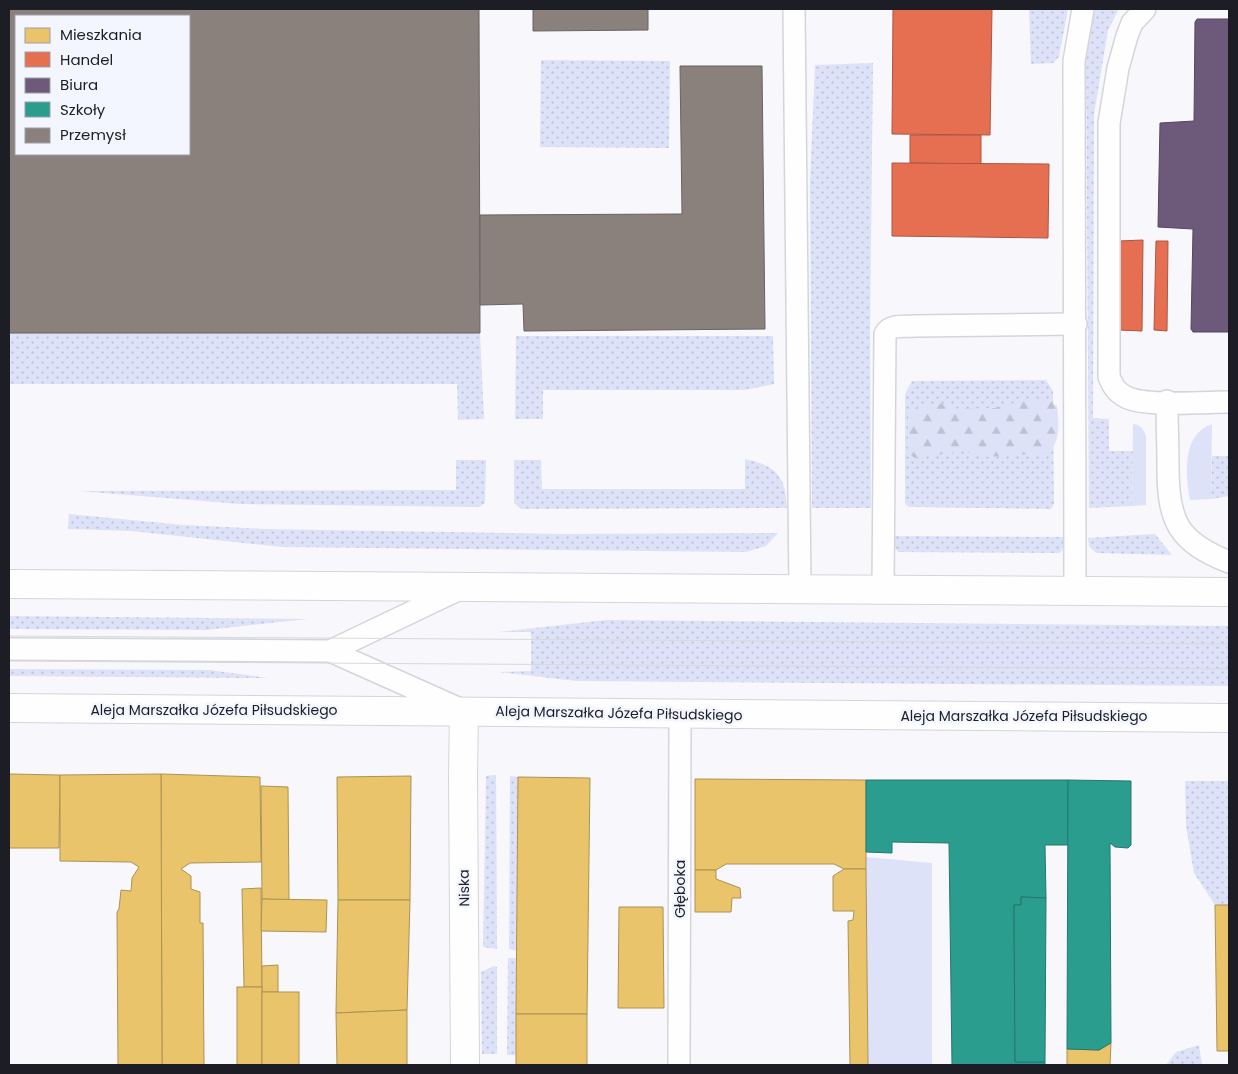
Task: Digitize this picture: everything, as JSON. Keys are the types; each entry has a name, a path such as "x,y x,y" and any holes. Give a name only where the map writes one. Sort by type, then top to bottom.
{"main road":[{"path":"9,584 1229,592"},
{"name":"Aleja Marszałka Józefa Piłsudskiego","path":"9,708 1229,718"},
{"name":"Niska","path":"464,712 465,1065"}],"lane":[{"path":"794,9 800,589"},
{"path":"1075,591 1076,324 1074,61 1083,9"},
{"path":"1145,9 1132,23 1127,36 1118,68 1109,123 1109,377 1115,390 1127,398 1141,401 1229,402"},
{"path":"882,590 885,334 887,330 891,327 914,326 1076,324"},
{"path":"1167,402 1168,494 1173,518 1180,530 1196,545 1229,562"},
{"path":"330,651 466,586"},
{"path":"9,649 330,651 464,712"},
{"name":"Głęboka","path":"679,1065 680,713"}],"green space":[{"path":"1029,9 1068,9 1059,57 1053,63 1031,64"},
{"path":"1095,9 1119,9 1108,30 1094,114 1093,418 1109,419 1109,451 1133,451 1132,506 1089,508 1086,59"},
{"path":"541,60 670,61 669,148 540,147"},
{"path":"873,63 870,333 871,508 812,508 810,182 815,65"},
{"path":"9,333 480,333 484,419 458,420 457,384 9,384"},
{"path":"516,336 773,336 774,384 745,390 543,390 543,419 515,419"},
{"path":"1046,380 1053,391 1054,504 1051,509 909,507 905,504 905,394 912,381"},
{"path":"1035,400 1049,401 1057,406 1057,438 1048,453 985,457 963,451 915,458 908,453 908,412 921,406 939,403 959,409 996,408"},
{"path":"1133,424 1138,425 1146,436 1146,505 1132,506"},
{"path":"1212,424 1211,499 1190,500 1187,479 1188,456 1195,436 1202,429"},
{"path":"1212,456 1229,456 1229,496 1211,499"},
{"path":"745,459 764,465 777,474 784,488 787,508 521,509 514,503 514,460 541,460 542,489 745,489"},
{"path":"456,460 486,460 485,503 479,507 241,504 79,491 456,490"},
{"path":"69,514 183,525 264,529 563,534 778,533 766,546 746,552 282,547 131,531 68,529"},
{"path":"1155,534 1172,555 1096,553 1089,546 1088,538"},
{"path":"894,536 1064,537 1065,545 1060,553 898,552 894,546"},
{"path":"9,616 308,619 206,630 9,629"},
{"path":"606,620 1229,626 1229,686 576,681 499,672 531,671 531,632 499,632"},
{"path":"9,669 209,670 268,678 9,676"},
{"path":"496,775 497,949 483,947 486,776"},
{"path":"510,776 518,777 517,951 509,949"},
{"path":"1185,781 1229,781 1229,905 1215,905 1194,873 1186,826"},
{"path":"866,857 932,863 932,1065 868,1065"},
{"path":"508,958 516,958 516,1055 507,1055"},
{"path":"494,966 497,967 497,1054 482,1054 481,972"},
{"path":"1199,1045 1202,1065 1166,1065 1176,1052"}],"building: Mieszkania":[{"path":"9,774 60,775 59,848 9,848"},
{"path":"161,774 260,777 261,862 190,863 181,869 191,876 191,889 200,892 200,923 203,923 204,1065 162,1065"},
{"path":"161,774 162,1065 118,1065 117,912 121,890 131,891 132,878 139,867 131,862 60,861 60,775"},
{"path":"411,776 410,900 338,900 337,777"},
{"path":"518,777 590,778 587,1014 516,1014"},
{"path":"695,779 866,780 866,869 844,869 834,864 726,864 716,870 695,870"},
{"path":"261,786 288,787 289,900 262,899"},
{"path":"844,869 866,869 868,1065 850,1065 848,921 853,920 854,911 833,911 833,876"},
{"path":"695,870 716,870 716,879 740,888 741,898 732,898 731,912 695,912"},
{"path":"261,888 262,987 244,987 242,889"},
{"path":"262,899 327,900 326,932 261,931"},
{"path":"338,900 410,900 407,1010 336,1013"},
{"path":"1215,905 1229,905 1229,1051 1217,1051"},
{"path":"619,907 663,907 664,1008 618,1008"},
{"path":"278,965 278,992 262,992 262,966"},
{"path":"237,987 262,987 262,1065 237,1065"},
{"path":"262,992 299,992 299,1065 262,1065"},
{"path":"407,1010 407,1065 337,1065 336,1013"},
{"path":"516,1014 587,1014 587,1065 516,1065"},
{"path":"1111,1043 1110,1065 1067,1065 1067,1049 1099,1050"}],"building: Handel":[{"path":"893,9 992,9 990,135 892,134"},
{"path":"910,135 981,135 981,164 910,163"},
{"path":"892,163 1049,164 1048,238 892,236"},
{"path":"1143,240 1142,331 1119,330 1119,241"},
{"path":"1156,241 1168,241 1167,331 1154,330"}],"building: Biura":[{"path":"1197,19 1229,19 1229,332 1193,332 1191,329 1193,229 1158,227 1160,123 1194,121 1195,22"}],"building: Szkoły":[{"path":"866,780 1068,780 1068,845 1045,845 1046,898 1021,897 1021,905 1014,905 1015,1062 1045,1062 1045,1065 952,1065 949,843 892,842 892,853 866,852"},
{"path":"1068,780 1131,781 1131,845 1128,848 1115,847 1110,843 1111,1043 1099,1050 1067,1049"},
{"path":"1021,897 1046,898 1045,1062 1015,1062 1014,905 1021,905"}],"building: Przemysł":[{"path":"9,9 479,9 480,333 9,333"},
{"path":"533,9 648,9 648,30 533,31"},
{"path":"680,66 762,66 765,329 524,331 523,304 480,305 480,215 682,214"}],"tram line":[{"path":"9,636 1229,644"},
{"path":"9,661 1229,669"}]}
